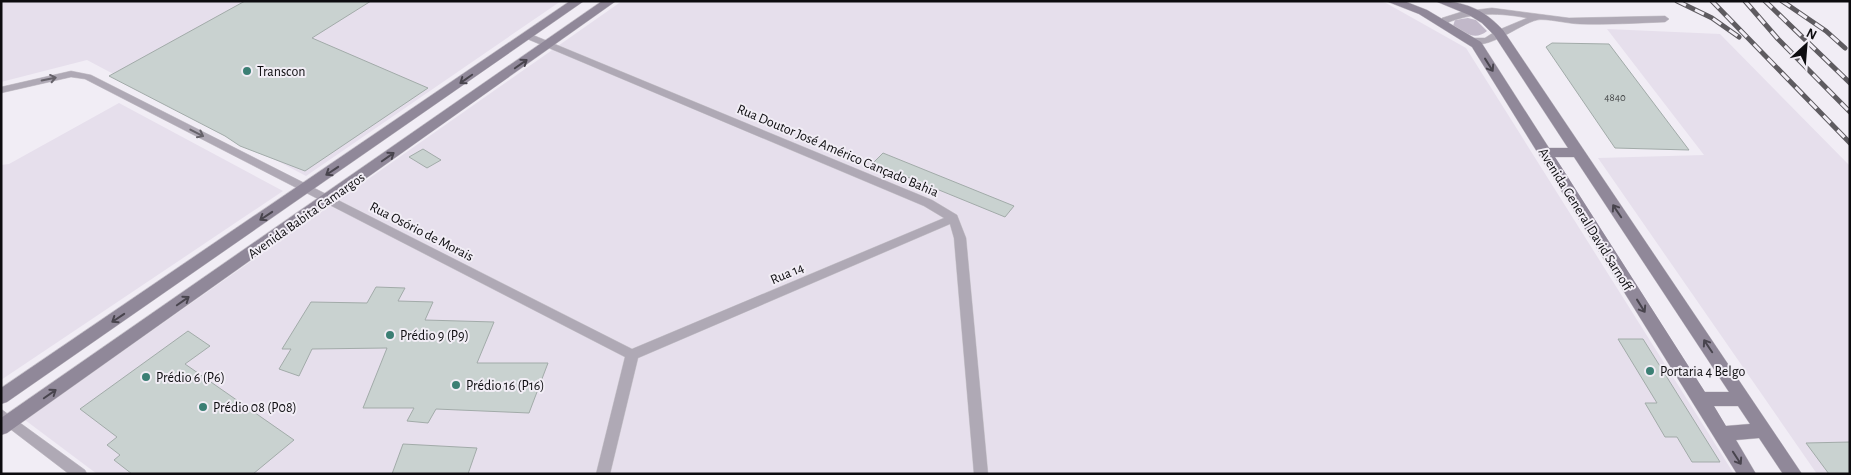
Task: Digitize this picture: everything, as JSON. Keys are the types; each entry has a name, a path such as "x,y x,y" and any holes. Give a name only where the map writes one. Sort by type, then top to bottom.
{"main road":[{"name":"Avenida Babita Camargos","path":"1,397 578,1"},
{"name":"Avenida Babita Camargos","path":"4,421 328,200 610,1"},
{"name":"Avenida General David Sarnoff","path":"1392,1 1423,12 1477,45 1747,474"},
{"name":"Avenida General David Sarnoff","path":"1441,1 1473,11 1484,17 1499,33 1793,474"},
{"path":"1544,153 1578,152"},
{"path":"1700,398 1743,399"},
{"path":"1722,434 1763,430"}],"street":[{"path":"1444,24 1445,20 1452,16 1487,8 1522,12 1537,17 1581,22 1665,19"},
{"path":"1471,41 1487,41 1499,33 1537,17"},
{"name":"Rua Doutor José Américo Cançado Bahia","path":"528,36 928,203 953,218"},
{"name":"Rua Osório de Morais","path":"1,90 71,74 88,78 632,355"},
{"path":"953,218 960,238 981,474"},
{"name":"Rua 14","path":"632,355 953,218"},
{"path":"603,474 632,355"},
{"path":"4,421 80,474"}],"shaded area":[{"path":"1,1 561,1 306,176 87,60 1,82"},
{"path":"622,1 1378,1 1386,3 1466,48 1734,474 97,474 25,420"},
{"path":"1468,18 1476,20 1487,31 1474,36 1453,26 1455,20"},
{"path":"1607,29 1720,34 1850,166 1850,474 1817,474 1598,158 1704,155"},
{"path":"119,103 283,191 1,380 1,165 9,164"}],"building":[{"path":"245,1 371,1 312,38 428,88 305,171 240,146 225,136 109,76"},
{"path":"1552,43 1609,44 1689,150 1615,148 1546,47"},
{"path":"423,149 441,160 427,168 409,157"},
{"path":"883,153 1014,206 1005,217 873,163"},
{"path":"376,287 405,288 398,301 433,302 425,320 494,322 477,363 548,363 529,413 436,409 428,423 407,421 414,408 363,408 387,348 312,349 299,376 279,369 291,349 282,349 311,302 367,303"},
{"name":"Prédio 08 (P08)","path":"188,331 210,346 185,364 294,440 253,474 132,474 114,460 120,455 107,445 117,437 80,409"},
{"name":"Portaria 4 Belgo","path":"1618,339 1643,339 1720,462 1692,462 1677,437 1665,437 1645,403 1657,403"},
{"path":"1850,442 1850,474 1829,474 1806,443"},
{"path":"403,444 477,448 468,474 392,474"}],"railway":[{"path":"1677,1 1712,18 1739,37"},
{"path":"1712,1 1850,143"},
{"path":"1745,1 1778,39 1850,112"},
{"path":"1765,1 1850,83"},
{"path":"1782,1 1826,31 1845,48"}],"place":[{"name":"Transcon","path":"247,71"},
{"name":"Prédio 9 (P9)","path":"390,335"},
{"name":"Portaria 4 Belgo","path":"1650,371"},
{"name":"Prédio 6 (P6)","path":"146,377"},
{"name":"Prédio 16 (P16)","path":"456,385"},
{"name":"Prédio 08 (P08)","path":"203,407"}]}
